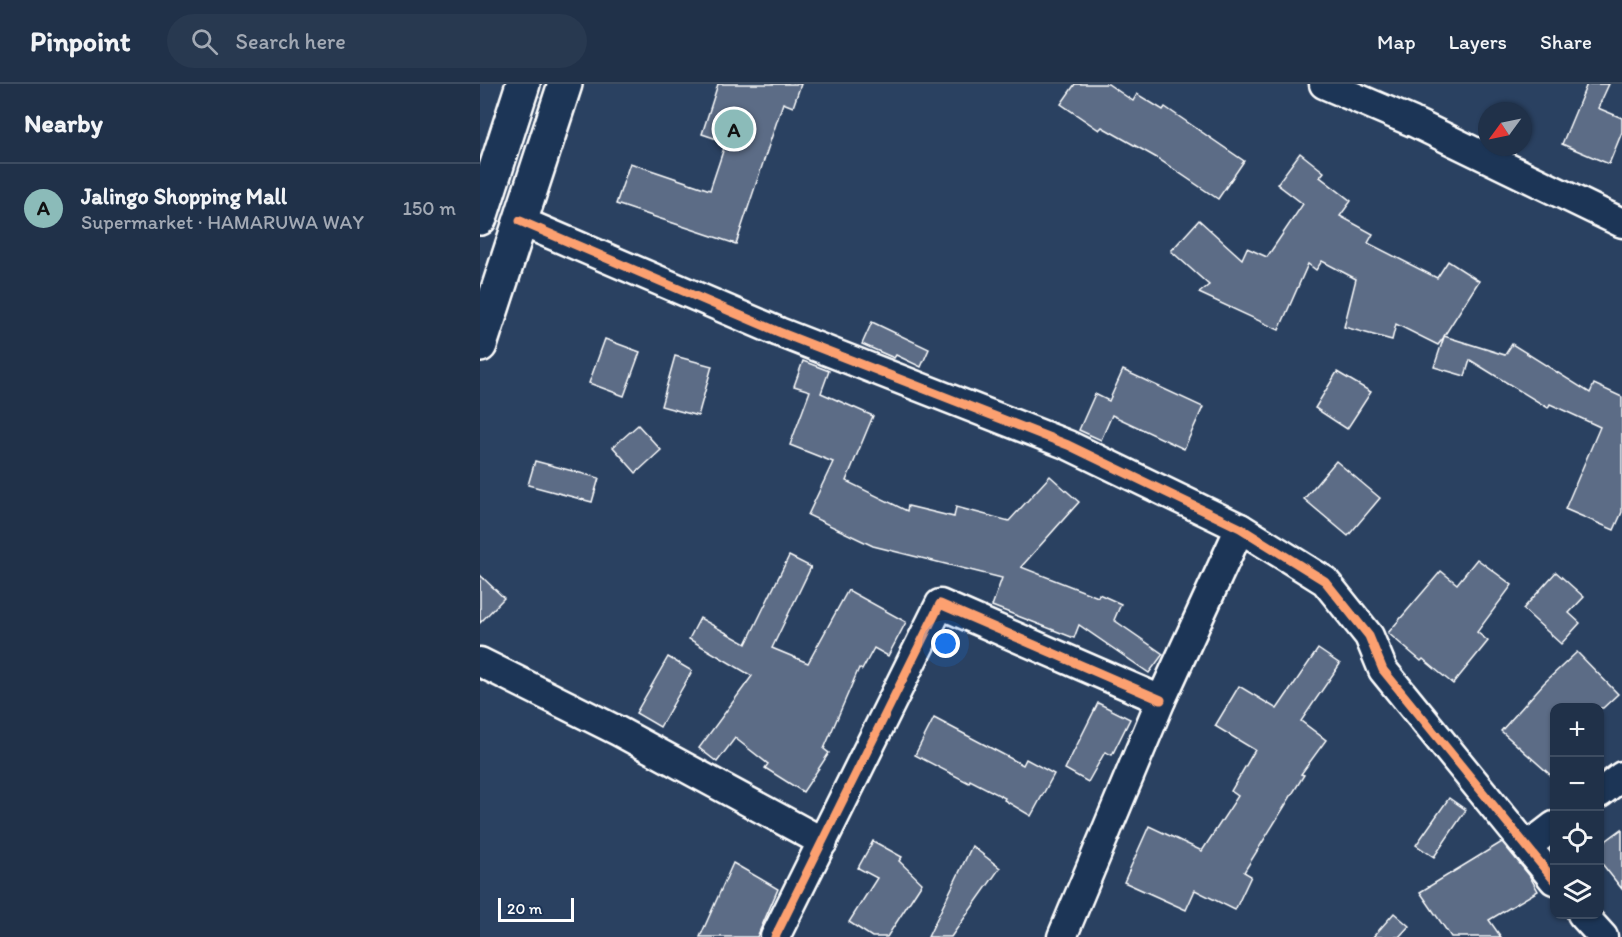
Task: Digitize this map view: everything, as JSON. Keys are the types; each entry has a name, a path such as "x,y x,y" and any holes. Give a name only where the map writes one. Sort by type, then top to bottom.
{"main road":[{"path":"480,218 523,84"},
{"path":"480,345 566,84"}],"street":[{"path":"1324,84 1413,122 1622,223"},
{"path":"520,221 779,332 1068,445 1240,528 1325,581 1369,636 1383,670 1550,875"},
{"path":"1062,937 1161,700 1240,528"},
{"path":"775,937 940,604 1161,700"},
{"path":"480,662 618,731 823,842"},
{"path":"1604,789 1622,776"},
{"path":"1528,846 1550,829"},
{"path":"1586,919 1602,937"}],"building":[{"path":"718,84 801,84 793,107 783,103 736,244 616,204 630,163 710,190 726,142 702,134"},
{"path":"1075,84 1108,84 1133,101 1137,94 1163,110 1165,107 1244,161 1218,199 1157,158 1102,127 1099,130 1061,104"},
{"path":"1587,84 1609,84 1598,108 1622,118 1622,132 1609,164 1562,144"},
{"path":"1300,153 1324,172 1320,177 1351,201 1340,216 1373,234 1368,243 1437,278 1448,261 1479,281 1444,336 1505,355 1512,344 1590,393 1594,384 1622,397 1622,512 1614,530 1565,509 1600,427 1550,404 1548,408 1470,360 1465,376 1434,367 1444,337 1438,345 1396,324 1392,340 1344,327 1356,279 1322,261 1316,270 1308,264 1279,330 1199,293 1209,285 1171,251 1199,220 1242,259 1247,248 1267,257 1303,204 1277,184"},
{"path":"872,322 929,349 921,367 896,355 894,358 862,344"},
{"path":"605,339 640,352 624,396 589,383"},
{"path":"675,356 712,366 698,416 661,406"},
{"path":"803,361 829,371 821,393 873,416 846,481 907,511 908,506 954,517 956,507 1009,521 1050,476 1079,502 1021,567 1121,604 1114,620 1163,654 1149,673 1079,625 1074,638 992,606 1002,578 873,546 808,515 833,462 790,445 810,391 794,386"},
{"path":"1123,370 1203,407 1184,449 1112,415 1101,440 1079,430 1095,394 1109,401"},
{"path":"1337,372 1371,392 1347,429 1315,408"},
{"path":"638,425 661,450 636,473 613,447"},
{"path":"535,461 599,478 592,502 528,485"},
{"path":"1336,461 1380,498 1348,536 1304,499"},
{"path":"789,556 811,567 772,648 808,663 848,590 906,622 888,656 874,648 862,670 859,668 824,749 829,753 803,792 765,768 768,764 735,738 717,762 699,748 752,676 689,639 700,618 746,644"},
{"path":"1477,559 1512,585 1477,632 1488,641 1453,684 1388,633 1441,571 1457,584"},
{"path":"1556,572 1584,597 1569,613 1580,623 1561,644 1523,609"},
{"path":"480,575 504,598 480,623"},
{"path":"1318,649 1340,664 1301,721 1326,740 1301,774 1304,775 1244,872 1251,876 1235,910 1195,890 1186,910 1124,882 1149,826 1202,851 1238,796 1231,791 1255,750 1215,726 1239,686 1277,709"},
{"path":"1577,652 1618,694 1604,707 1604,703 1550,703 1550,774 1501,731 1544,683"},
{"path":"668,657 692,671 660,727 636,713"},
{"path":"1098,703 1130,719 1112,755 1105,752 1088,782 1065,769"},
{"path":"934,718 1023,765 1026,759 1054,774 1031,816 1004,800 1005,798 970,780 969,783 915,755"},
{"path":"1449,798 1466,810 1434,857 1416,845"},
{"path":"1622,829 1622,889 1604,866 1604,842"},
{"path":"873,841 902,857 899,861 922,883 887,937 872,937 849,922 877,878 858,868"},
{"path":"1502,842 1529,875 1538,891 1489,920 1501,937 1451,937 1420,892"},
{"path":"972,846 1000,868 951,937 928,937"},
{"path":"733,863 778,889 757,937 700,937"},
{"path":"1394,913 1409,926 1399,937 1373,937"}],"cycle path":[{"path":"520,221 779,332 1068,445 1240,528 1325,581 1369,636 1383,670 1550,875"},
{"path":"775,937 940,604 1161,700"}],"place":[{"name":"Jalingo Shopping Mall","path":"734,129"}]}
